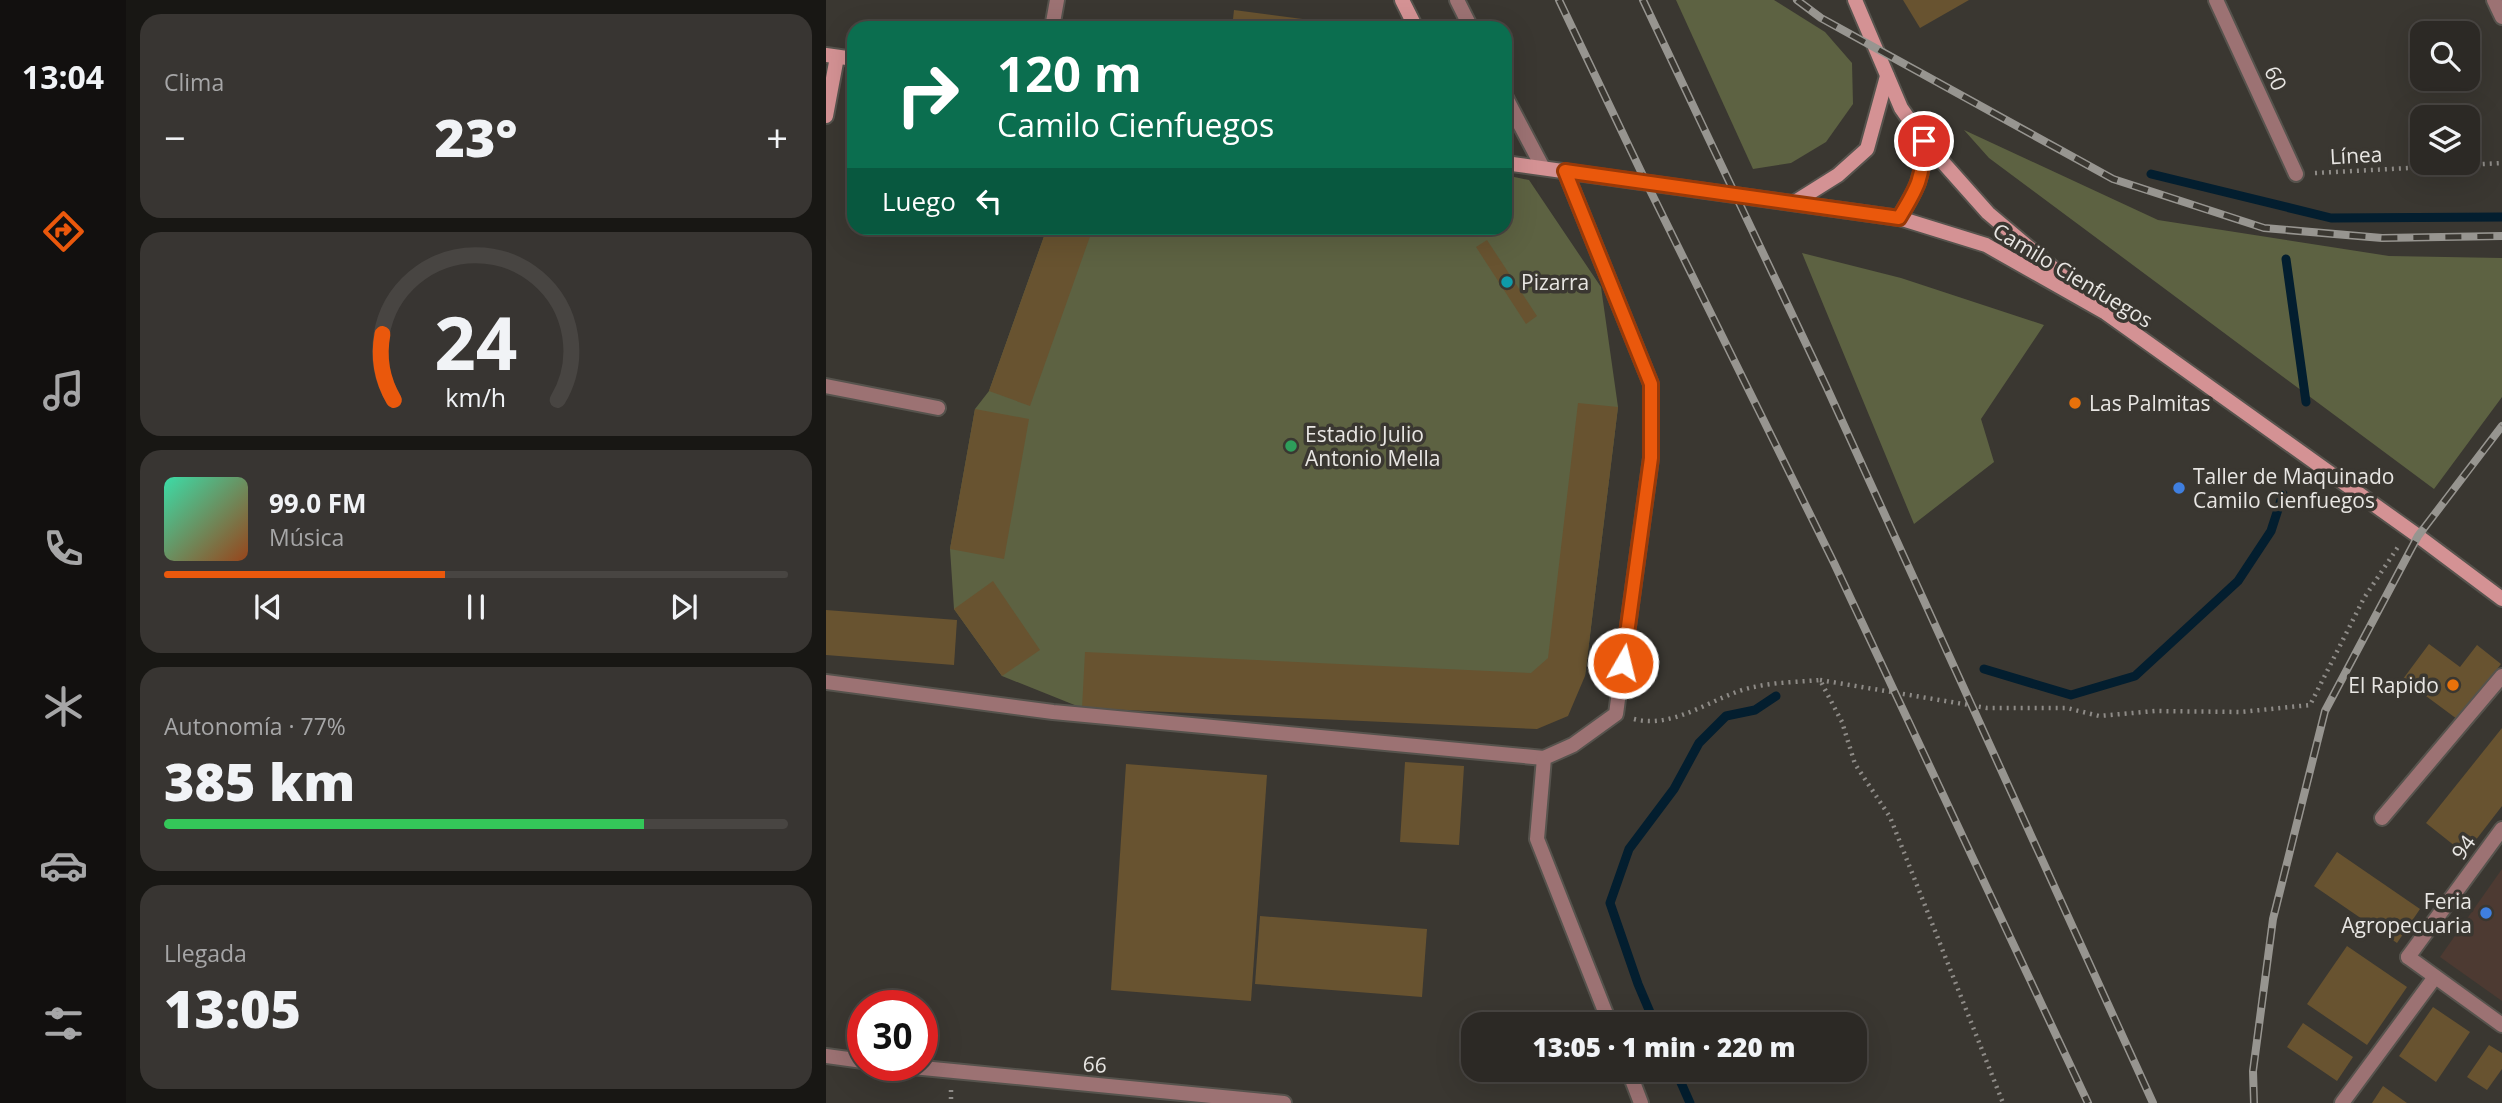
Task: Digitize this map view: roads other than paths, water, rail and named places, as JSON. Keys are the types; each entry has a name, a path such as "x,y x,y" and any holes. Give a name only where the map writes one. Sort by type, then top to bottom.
{"main road":[{"path":"1402,0 1412,21"},
{"path":"1855,0 1900,108 1924,141 1988,213 2106,313"},
{"path":"826,116 832,56"},
{"path":"1795,202 1838,175 1867,149 1887,76"},
{"path":"1899,218 1917,188 1923,169 1924,141"},
{"name":"Camilo Cienfuegos","path":"1512,164 1899,218 1986,245 2106,313 2409,529 2502,599"}],"street":[{"path":"1054,21 1058,0"},
{"path":"1457,0 1468,21"},
{"name":"60","path":"2216,0 2297,174"},
{"path":"2494,0 2502,17"},
{"path":"1512,109 1544,168"},
{"path":"826,682 1053,712 1544,758 1573,745 1616,714 1651,458 1651,384 1565,171"},
{"path":"826,386 938,408"},
{"path":"2382,818 2502,676"},
{"path":"1544,758 1537,839 1605,1012"},
{"name":"94","path":"2435,977 2408,957 2502,829"},
{"path":"2342,1103 2435,977 2502,1025"},
{"path":"826,1056 847,1059"},
{"name":"66","path":"938,1069 1284,1103"},
{"path":"1633,1082 1641,1103"}],"waterway":[{"path":"2151,174 2331,218 2502,217"},
{"path":"2286,259 2306,402"},
{"path":"1984,669 2071,695 2135,676 2238,581 2271,531 2283,494"},
{"path":"1650,1012 1610,903 1629,849 1674,789 1699,743 1726,716 1755,710 1776,696"},
{"path":"1681,1082 1690,1103"}],"railway":[{"path":"1559,0 1834,563 2088,1103"},
{"path":"1643,0 1827,388 2153,1103"},
{"path":"1797,0 1821,18 2113,179 2264,228 2382,238 2502,236"},
{"path":"2254,1103 2253,1071 2273,919 2325,711 2418,536 2502,426"}],"place":[{"name":"Pizarra","path":"1507,282"},
{"name":"Las Palmitas","path":"2075,403"},
{"name":"Estadio Julio Antonio Mella","path":"1291,446"},
{"name":"Taller de Maquinado Camilo Cienfuegos","path":"2179,488"},
{"name":"El Rapido","path":"2453,685"},
{"name":"Feria Agropecuaria","path":"2486,913"}]}
